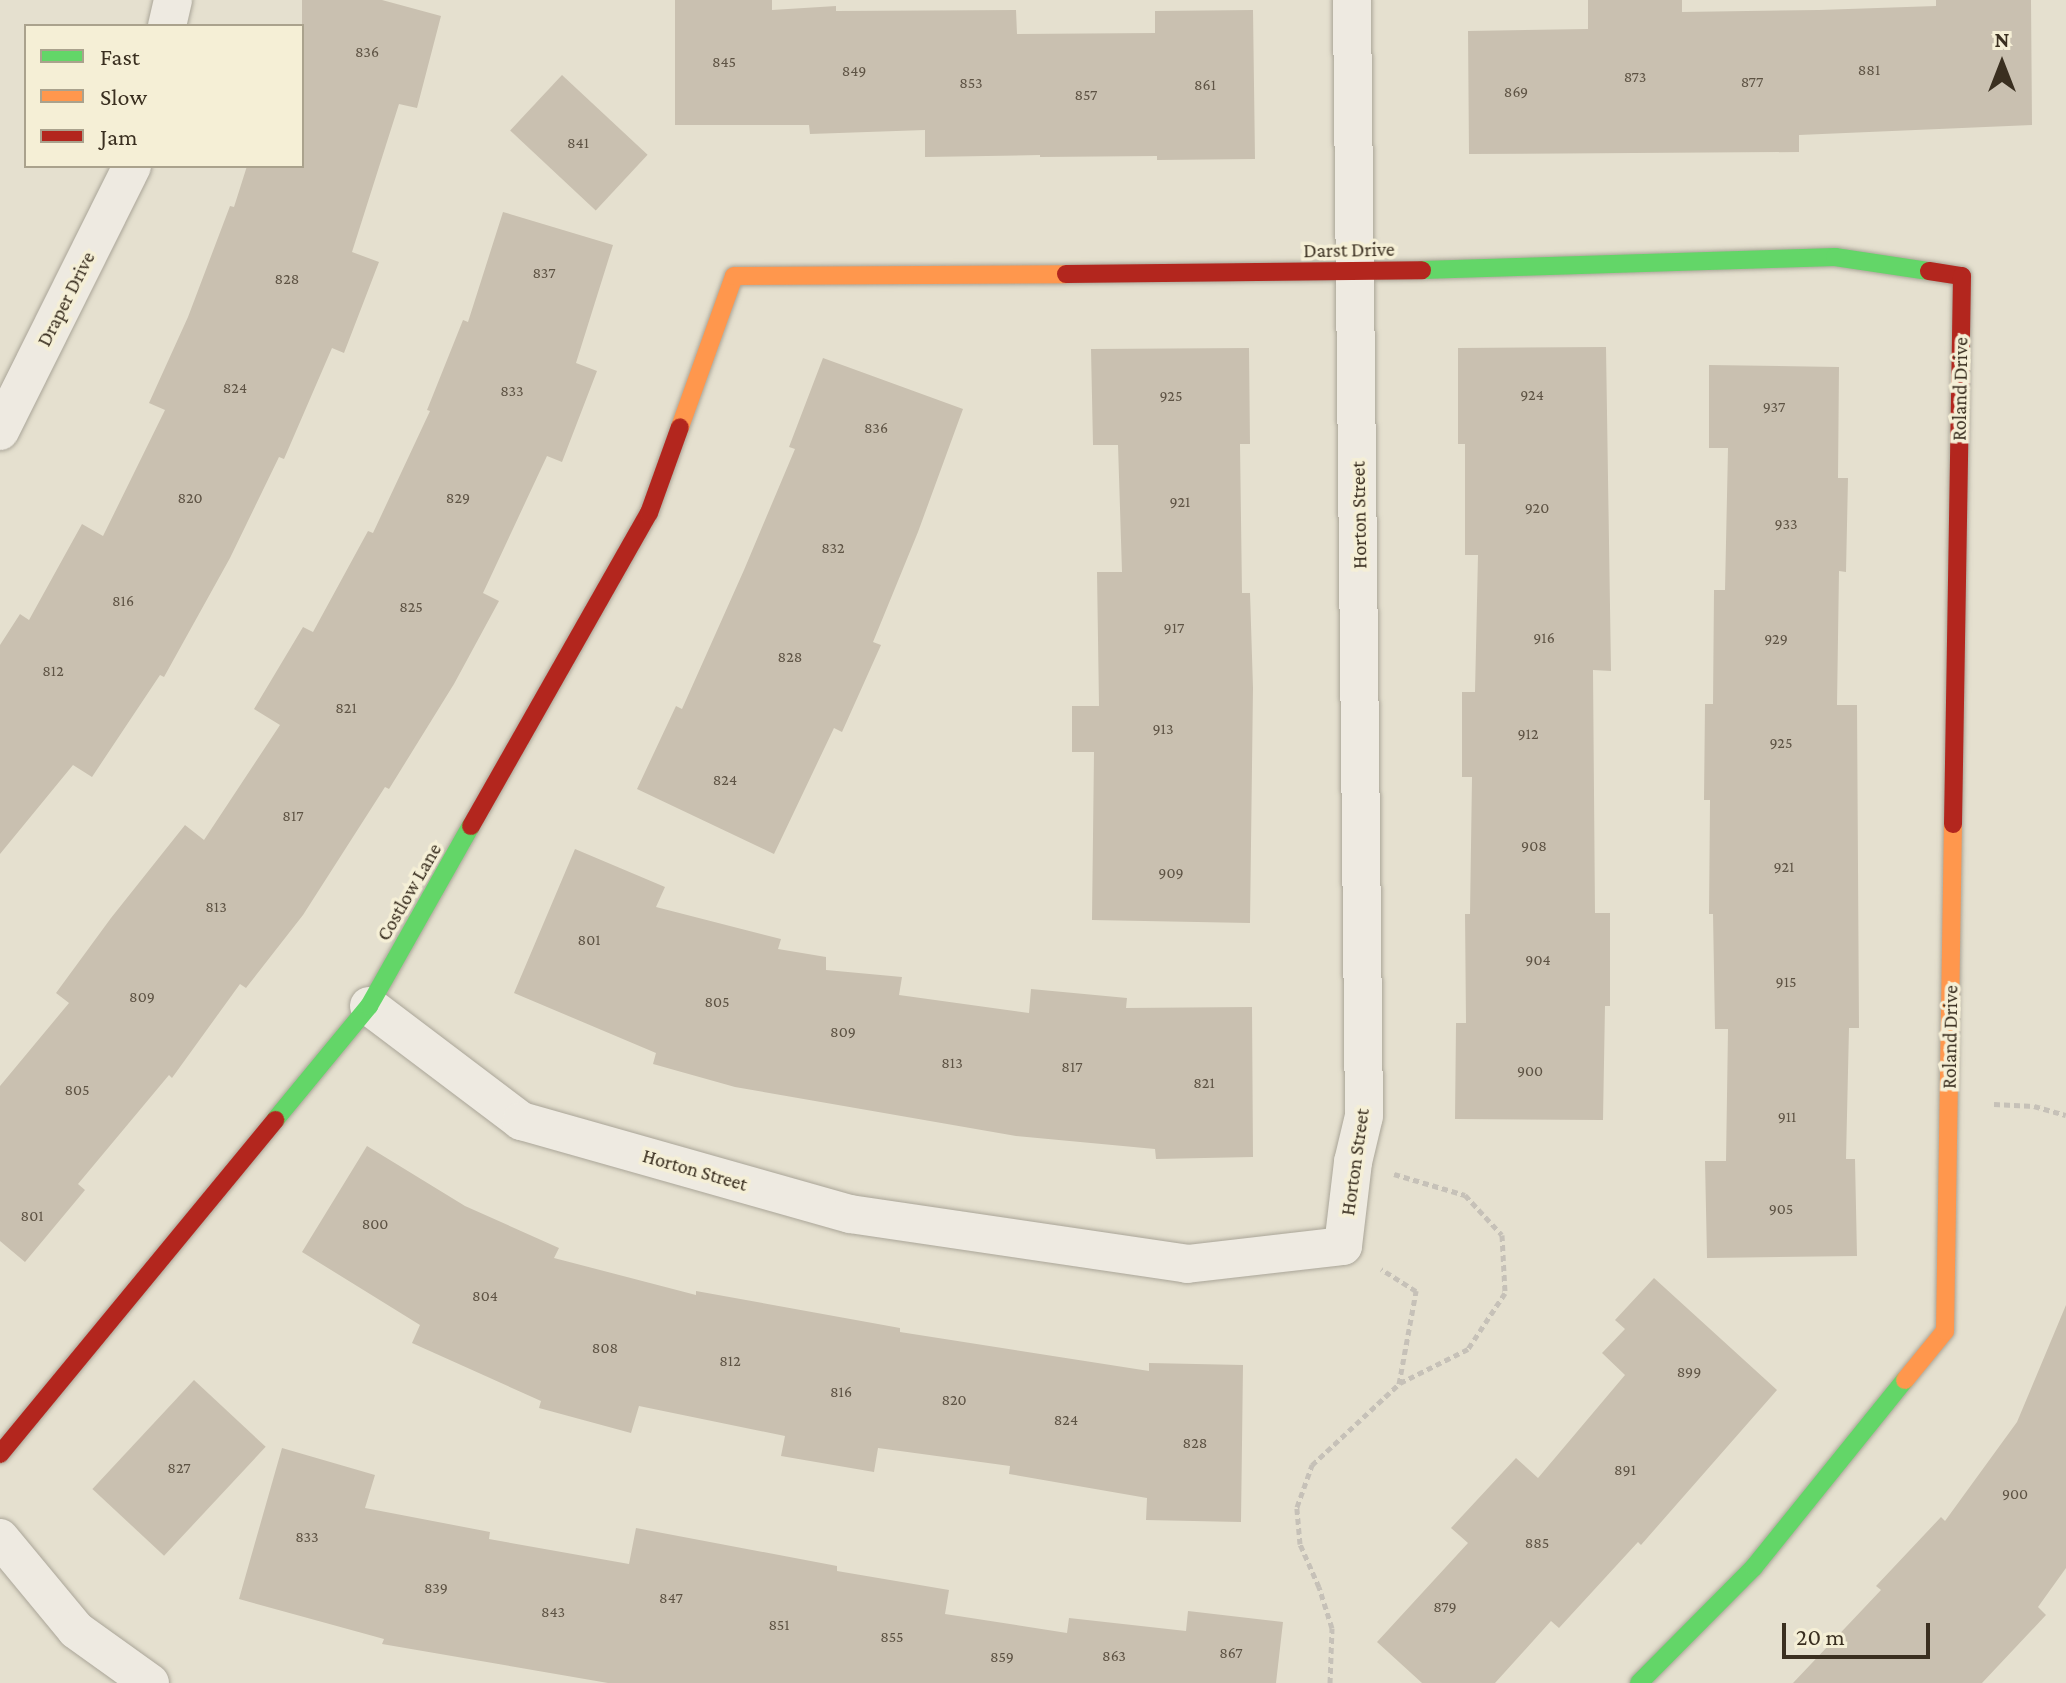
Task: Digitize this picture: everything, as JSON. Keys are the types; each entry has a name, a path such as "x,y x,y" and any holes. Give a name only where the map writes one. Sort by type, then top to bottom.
{"street":[{"path":"167,24 173,0"},
{"name":"Horton Street","path":"369,1006 521,1121 850,1214 1187,1264 1343,1246 1353,1162 1364,1116 1352,0"},
{"name":"Draper Drive","path":"0,431 131,168"},
{"name":"Darst Drive","path":"734,276 1357,272 1835,257 1962,276"},
{"name":"Costlow Lane","path":"0,1454 369,1006 649,513 734,276"},
{"name":"Roland Drive","path":"1639,1683 1754,1567 1945,1331 1962,276"},
{"path":"0,1538 76,1630 150,1683"}],"path":[{"path":"1949,1102 2034,1106 2066,1115"},
{"path":"1330,1683 1332,1628 1319,1587 1300,1544 1297,1507 1312,1465 1399,1384 1468,1349 1505,1293 1502,1235 1465,1195 1353,1162"},
{"path":"1343,1246 1416,1291 1399,1384"}],"building":[{"path":"302,0 382,0 441,16 417,108 399,104 352,252 379,262 344,353 332,348 284,459 279,457 230,558 164,677 160,675 92,777 73,765 0,854 0,645 20,614 29,620 82,524 103,536 165,410 149,403 188,317 230,206 234,207 246,168 304,168"},
{"path":"675,0 772,0 772,10 836,6 836,11 1016,10 1017,34 1155,33 1155,11 1253,10 1255,159 1157,160 1157,156 1040,155 925,157 925,130 810,134 809,125 675,125"},
{"path":"1588,0 1682,0 1682,12 1936,6 1936,0 2031,0 2032,125 1799,135 1799,152 1469,154 1468,31 1588,29"},
{"path":"562,75 648,155 596,210 510,131"},
{"path":"503,212 613,245 576,363 597,371 562,462 547,456 483,593 499,601 454,684 389,789 385,787 303,915 246,988 240,984 172,1078 169,1075 78,1184 85,1190 25,1262 0,1241 0,1086 69,1003 56,993 111,918 185,825 204,840 280,725 254,709 303,627 313,632 368,531 373,533 430,411 427,410 463,320 468,322"},
{"path":"1606,347 1611,671 1593,670 1595,913 1610,913 1610,1006 1605,1006 1603,1120 1455,1119 1456,1023 1466,1023 1465,914 1470,914 1472,777 1462,777 1462,692 1475,692 1478,555 1465,555 1465,444 1458,444 1458,348"},
{"path":"1249,348 1250,444 1240,444 1242,593 1250,593 1253,688 1250,923 1092,920 1094,752 1072,752 1072,706 1099,706 1097,572 1122,572 1118,445 1093,445 1091,349"},
{"path":"823,358 963,409 873,642 881,645 842,732 834,728 774,854 637,789 676,706 682,709 744,570 795,449 789,447"},
{"path":"1709,365 1839,367 1838,478 1848,478 1846,572 1839,571 1837,705 1857,705 1859,1028 1849,1028 1846,1159 1855,1159 1857,1256 1707,1258 1705,1161 1726,1161 1728,1029 1715,1029 1713,914 1709,914 1710,800 1704,800 1705,704 1713,704 1714,590 1725,590 1728,448 1709,448"},
{"path":"575,849 665,887 656,907 781,939 778,949 826,957 826,970 902,977 899,995 1029,1013 1031,989 1127,998 1126,1008 1252,1007 1253,1157 1156,1159 1155,1149 1016,1136 735,1087 653,1064 656,1053 514,993"},
{"path":"367,1146 465,1206 559,1248 554,1258 696,1295 696,1291 900,1328 900,1332 1149,1371 1149,1363 1243,1365 1241,1522 1146,1520 1147,1498 1009,1474 1010,1466 878,1448 874,1472 781,1456 785,1436 639,1406 631,1433 539,1408 541,1401 412,1343 420,1325 302,1252"},
{"path":"1654,1278 1777,1390 1641,1545 1638,1542 1559,1628 1551,1621 1495,1683 1422,1683 1377,1642 1468,1543 1451,1528 1516,1458 1538,1478 1625,1375 1602,1353 1625,1329 1615,1320"},
{"path":"2066,1305 2066,1568 2038,1607 2046,1615 1982,1683 1793,1683 1881,1590 1876,1586 1941,1517 1945,1521 2017,1422"},
{"path":"194,1380 266,1447 164,1556 92,1489"},
{"path":"282,1448 375,1475 365,1508 490,1532 489,1539 629,1564 636,1528 837,1566 837,1571 949,1590 945,1614 1067,1633 1069,1618 1186,1631 1188,1611 1283,1622 1276,1683 608,1683 382,1644 384,1639 239,1599"}],"traffic: fast":[{"path":"1422,270 1835,257 1929,271"},
{"path":"275,1120 369,1006 471,826"},
{"path":"1639,1683 1754,1567 1905,1380"}],"traffic: slow":[{"path":"680,427 734,276 1066,274"},
{"path":"1905,1380 1945,1331 1953,824"}],"traffic: jam":[{"path":"1066,274 1422,270"},
{"path":"1929,271 1962,276 1953,824"},
{"path":"471,826 649,513 680,427"},
{"path":"0,1454 275,1120"}]}
